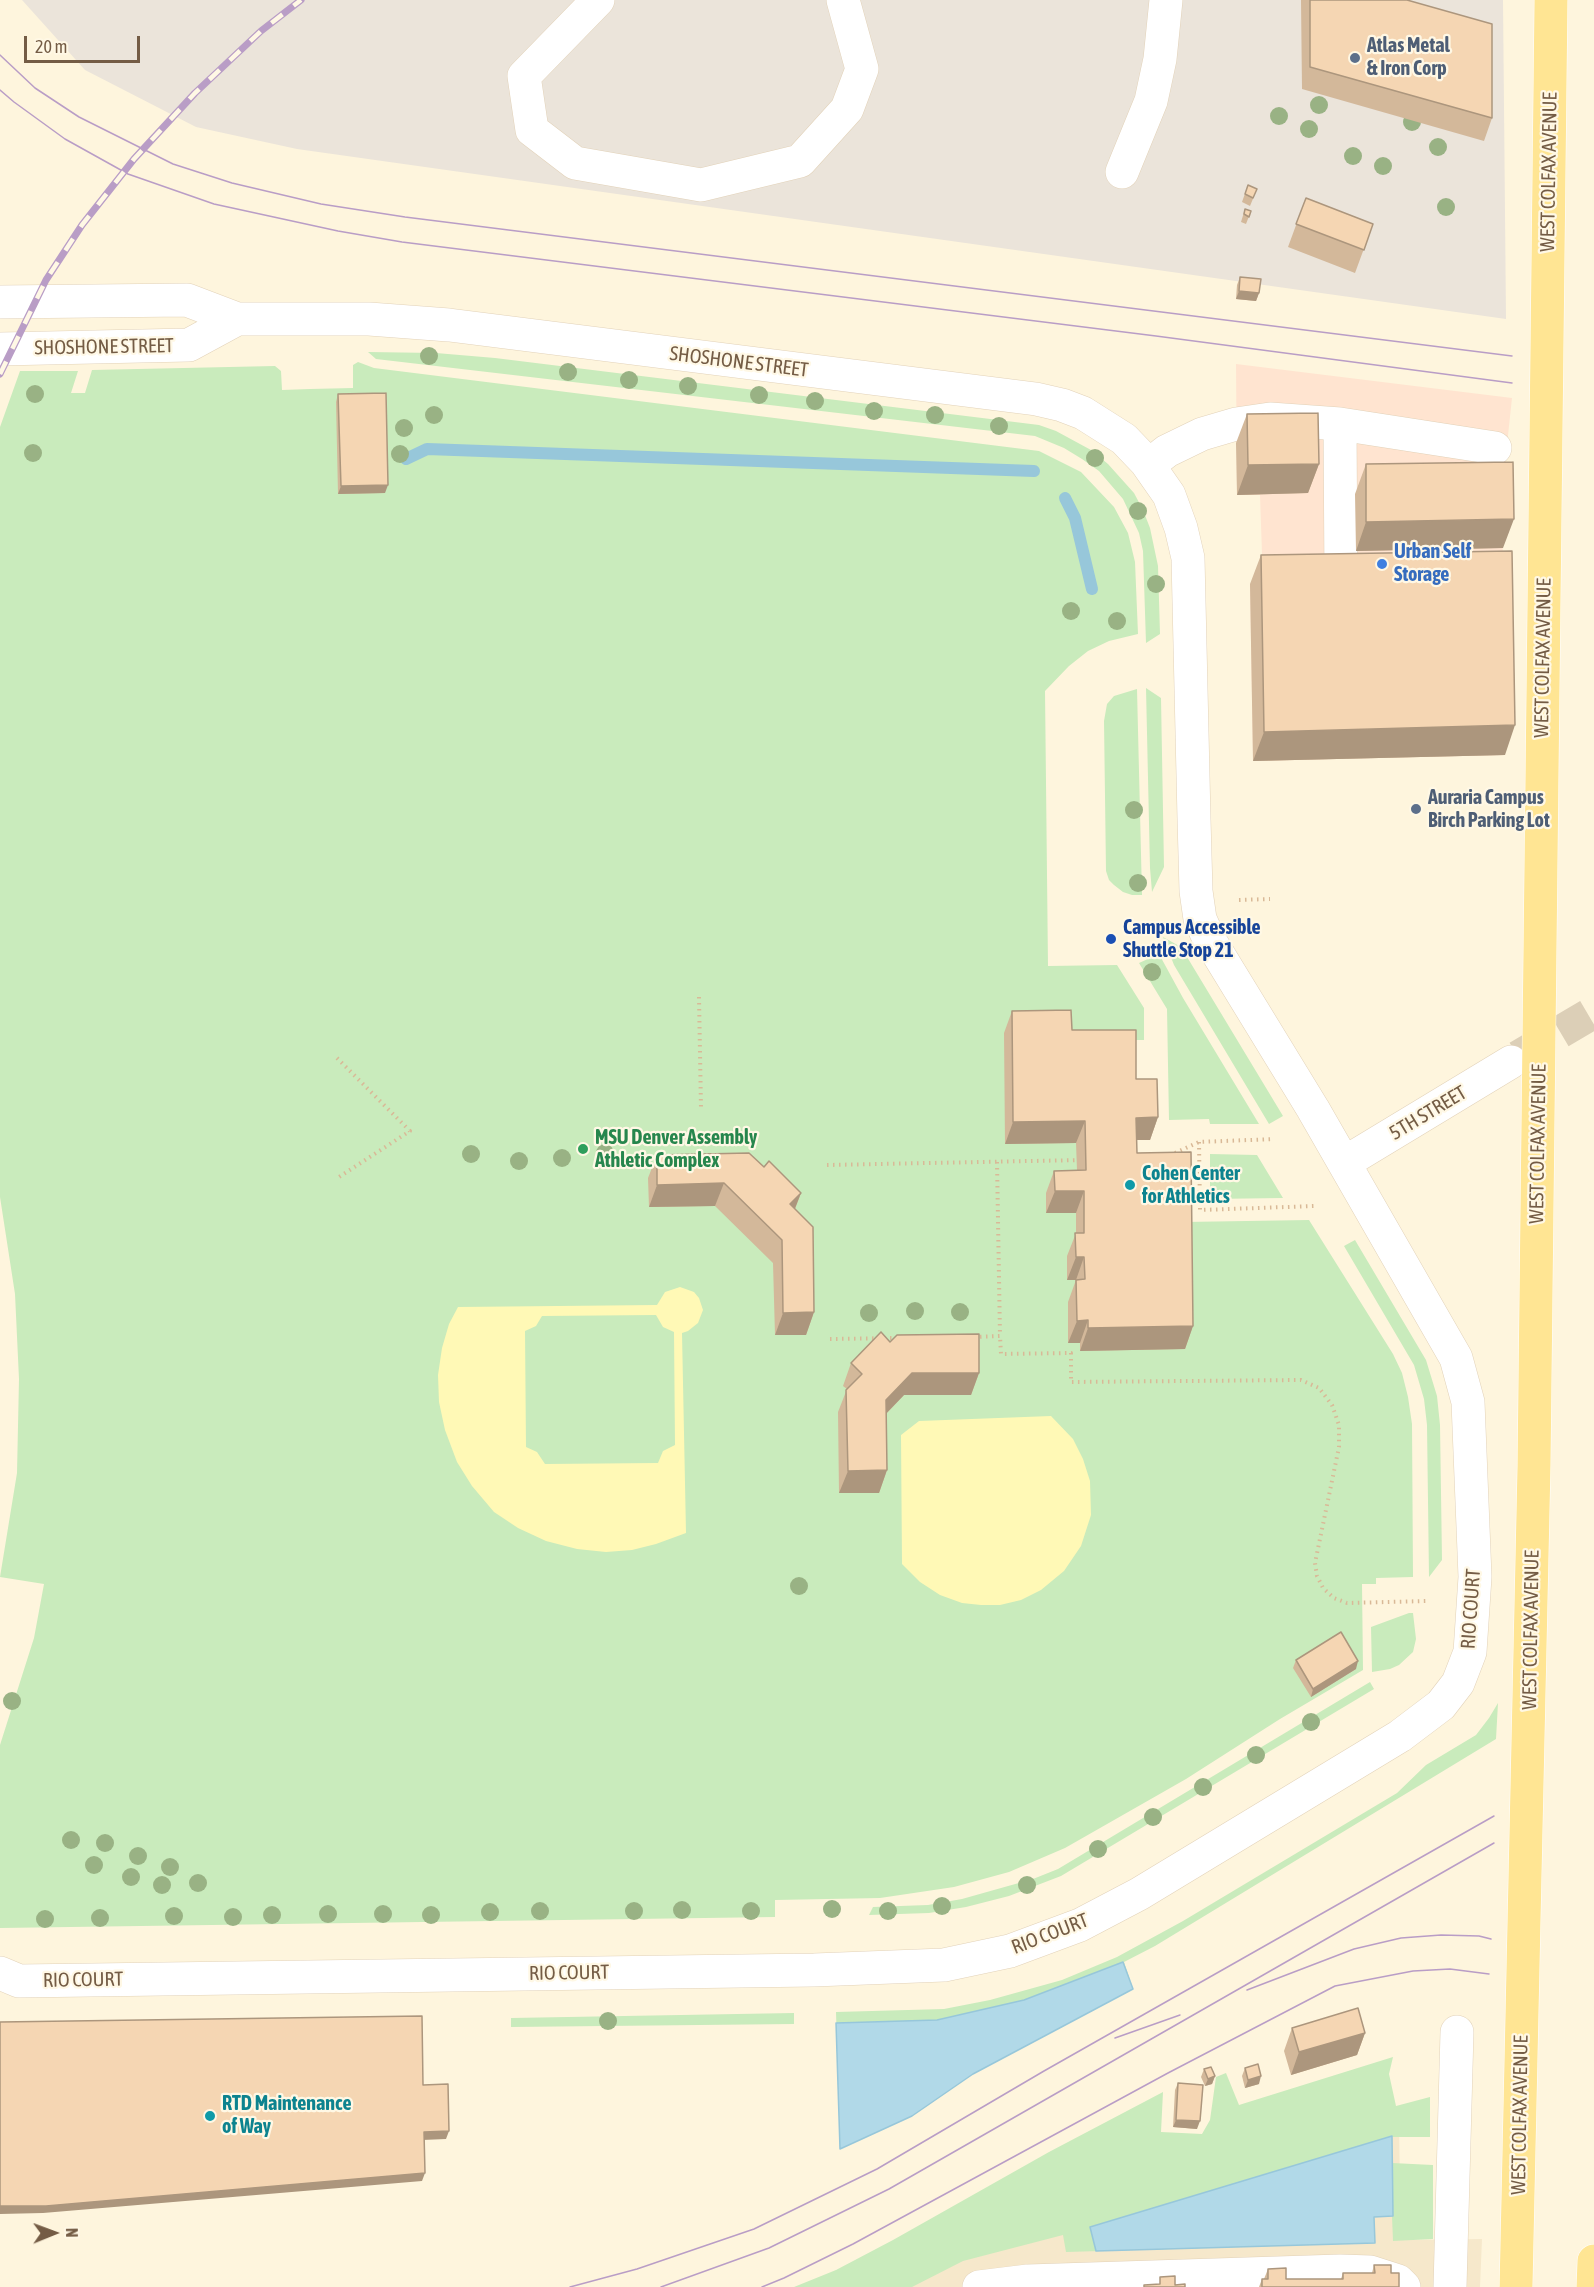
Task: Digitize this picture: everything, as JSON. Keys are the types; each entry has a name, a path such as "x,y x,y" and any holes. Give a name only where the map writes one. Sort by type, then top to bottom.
{"main road":[{"name":"WEST COLFAX AVENUE","path":"1515,2287 1534,1466 1551,0"},
{"path":"1593,2287 1594,2261"}],"street":[{"path":"598,0 524,76 532,130 575,163 702,185 800,161 847,109 862,69 843,0"},
{"path":"1122,172 1151,101 1160,59 1166,0"},
{"name":"SHOSHONE STREET","path":"0,302 187,300 237,319 369,319 449,325 1036,399 1062,405 1093,418 1124,439 1149,465 1169,495 1182,528 1188,558 1196,891 1200,919 1209,939 1344,1163"},
{"name":"SHOSHONE STREET","path":"0,349 189,345 237,319"},
{"path":"1149,465 1186,441 1210,431 1236,424 1281,419 1340,424 1496,448"},
{"path":"1340,424 1341,583"},
{"name":"5TH STREET","path":"1344,1163 1511,1062"},
{"name":"RIO COURT","path":"6,1981 814,1970 934,1965 977,1959 1053,1936 1116,1907 1400,1736 1441,1706 1458,1683 1470,1652 1475,1576 1468,1402 1456,1358 1429,1306 1344,1163"},
{"path":"1450,2287 1457,2032"},
{"path":"979,2287 1029,2281 1340,2271 1370,2272 1398,2281 1404,2287"}],"path":[{"path":"1239,900 1270,899"},
{"path":"699,997 701,1108"},
{"path":"337,1058 410,1131 339,1177"},
{"path":"1166,1157 1199,1142 1274,1140"},
{"path":"1199,1142 1200,1210 1316,1206"},
{"path":"827,1165 1087,1160"},
{"path":"998,1162 1001,1354 1071,1353 1071,1382 1301,1380 1319,1388 1332,1405 1339,1425 1339,1446 1315,1563 1317,1576 1323,1588 1334,1598 1347,1604 1427,1600"},
{"path":"966,1337 1000,1336"},
{"path":"830,1339 910,1338"}],"shaded area":[{"path":"22,0 1503,0 1506,319 297,149 196,127 85,70"},
{"name":"Urban Self Storage","path":"1236,364 1512,398 1502,491 1505,755 1253,761 1250,584 1263,583 1260,495 1237,495"},
{"path":"1399,2126 1401,2240 1482,2239 1480,2287 900,2287 942,2264"}],"green space":[{"path":"368,352 436,353 495,358 1039,425 1056,431 1091,450 1108,464 1134,493 1143,510 1150,528 1158,566 1160,634 1146,643 1143,551 1139,533 1123,499 1099,471 1064,448 1035,436 376,359"},
{"name":"MSU Denver Assembly Athletic Complex","path":"358,362 374,368 1039,451 1081,472 1114,507 1128,533 1135,562 1138,634 1109,641 1088,651 1069,666 1045,691 1048,966 1117,965 1144,1008 1144,1040 1122,1040 1128,1101 1149,1101 1150,1140 1128,1140 1184,1222 1309,1220 1393,1354 1402,1373 1412,1424 1413,1577 1376,1578 1376,1584 1362,1584 1363,1670 1186,1779 1065,1848 1009,1872 954,1887 880,1898 775,1900 775,1917 0,1928 0,1745 34,1638 44,1584 0,1577 17,1473 19,1379 15,1294 0,1197 0,427 20,371 78,371 71,393 85,393 92,370 275,366 281,371 282,390 353,388 353,365"},
{"path":"1146,688 1161,698 1164,867 1152,892 1150,868"},
{"path":"1137,689 1142,895 1132,895 1114,885 1109,880 1106,871 1104,721 1107,704 1114,696"},
{"path":"1163,937 1181,947 1283,1116 1269,1124 1174,965"},
{"path":"1159,954 1259,1124 1210,1124 1209,1119 1169,1120 1167,1009 1139,963"},
{"path":"1210,1154 1257,1155 1283,1198 1210,1199"},
{"path":"1355,1240 1426,1360 1437,1396 1440,1425 1442,1560 1429,1577 1427,1425 1424,1399 1414,1365 1344,1246"},
{"path":"1413,1613 1416,1639 1413,1652 1399,1665 1372,1672 1371,1627"},
{"path":"1370,1682 1374,1689 1061,1876 1009,1896 966,1907 929,1913 869,1915 873,1907 928,1905 962,1899 1033,1879 1058,1869"},
{"path":"1498,1703 1496,1739 1155,1946 1124,1962 1133,1989 973,2074 912,2116 840,2149 836,2012 944,2009 990,2000 1062,1980 1117,1957 1183,1921 1397,1793 1426,1765 1476,1735"},
{"path":"794,2013 794,2024 511,2027 511,2018"},
{"path":"1393,2057 1389,2074 1396,2106 1430,2097 1430,2137 1392,2137 1392,2163 1433,2165 1433,2239 1393,2241 1392,2216 1374,2217 1375,2243 1066,2252 1063,2235 963,2261 912,2287 794,2287 836,2270 893,2240 1049,2152 1163,2092 1161,2132 1202,2134 1210,2120 1216,2077 1226,2073 1239,2105"}],"sand":[{"path":"680,1287 694,1292 703,1310 698,1323 682,1333 686,1533 632,1550 606,1552 577,1549 546,1541 518,1528 494,1512 472,1486 457,1462 445,1430 439,1402 438,1375 442,1348 449,1324 458,1307 657,1305 665,1292","holes":["656,1315 663,1327 674,1332 675,1445 663,1451 658,1463 545,1464 537,1452 526,1447 525,1331 536,1326 542,1316"]},
{"path":"1051,1416 1073,1439 1090,1481 1091,1515 1081,1546 1064,1571 1041,1590 1021,1600 1000,1605 962,1603 940,1595 920,1582 902,1564 901,1435 919,1421"}],"water":[{"path":"1123,1962 1133,1989 973,2074 912,2116 840,2149 836,2023 937,2020 1024,2000"},
{"path":"1392,2136 1393,2216 1374,2217 1375,2243 1096,2251 1090,2227"}],"building":[{"path":"1310,0 1407,0 1492,24 1492,118 1310,67"},
{"path":"1248,185 1257,189 1253,198 1245,194"},
{"path":"1306,198 1373,224 1364,250 1296,224"},
{"path":"1245,209 1251,211 1249,217 1244,214"},
{"path":"1240,277 1261,279 1259,293 1239,291"},
{"path":"386,393 388,485 341,486 338,394"},
{"path":"1318,413 1319,464 1248,465 1247,414"},
{"path":"1513,462 1514,519 1366,522 1366,464"},
{"path":"1512,551 1515,725 1264,732 1261,555"},
{"name":"Cohen Center for Athletics","path":"1071,1010 1072,1030 1136,1030 1136,1079 1157,1079 1158,1117 1136,1118 1137,1153 1191,1152 1193,1326 1088,1328 1088,1320 1077,1321 1076,1280 1085,1279 1084,1257 1076,1257 1075,1233 1084,1233 1084,1191 1055,1191 1054,1171 1086,1170 1085,1121 1013,1122 1012,1011"},
{"path":"749,1153 764,1167 769,1161 801,1193 790,1204 813,1227 814,1312 783,1313 782,1240 724,1183 657,1185 657,1155"},
{"path":"881,1332 890,1342 897,1335 979,1334 979,1373 912,1373 886,1400 887,1470 848,1471 846,1390 862,1374 851,1363"},
{"path":"1341,1632 1358,1661 1313,1689 1296,1660"},
{"path":"1358,2008 1365,2033 1299,2052 1292,2028"},
{"name":"RTD Maintenance of Way","path":"422,2016 423,2085 448,2084 449,2131 424,2132 425,2173 46,2206 0,2206 0,2022"},
{"path":"1258,2064 1261,2076 1248,2080 1245,2068"},
{"path":"1211,2067 1215,2076 1208,2079 1204,2069"},
{"path":"1178,2083 1203,2085 1200,2121 1176,2120"},
{"path":"1374,2265 1391,2265 1391,2273 1399,2273 1399,2287 1262,2287 1262,2279 1268,2279 1268,2269 1286,2268 1286,2279 1343,2279 1343,2273 1375,2273"},
{"path":"1175,2276 1175,2285 1185,2284 1185,2287 1144,2287 1144,2285 1160,2284 1160,2277"}],"waterway":[{"path":"406,459 427,449 1034,471"},
{"path":"1065,498 1075,518 1092,589"}],"tunnel":[{"path":"1518,1057 1594,1012"}],"tram line":[{"path":"0,55 35,88 79,117 173,164 232,183 321,204 405,217 1512,356"},
{"path":"0,90 65,139 128,174 214,204 338,231 402,242 1512,383"},
{"path":"570,2287 637,2269 754,2229 877,2169 1044,2071 1494,1816"},
{"path":"661,2287 769,2248 889,2189 1494,1843"},
{"path":"1247,1990 1354,1949 1401,1938 1441,1935 1479,1936 1491,1939"},
{"path":"762,2287 853,2244 1168,2073 1335,1986 1413,1971 1450,1969 1489,1974"},
{"path":"1115,2038 1180,2015"}],"railway":[{"path":"0,374 46,280 82,225 134,159 195,93 261,31 301,0"}],"place":[{"name":"Atlas Metal & Iron Corp","path":"1355,58"},
{"name":"Urban Self Storage","path":"1382,564"},
{"name":"Auraria Campus Birch Parking Lot","path":"1416,809"},
{"name":"Campus Accessible Shuttle Stop 21","path":"1111,939"},
{"name":"MSU Denver Assembly Athletic Complex","path":"583,1149"},
{"name":"Cohen Center for Athletics","path":"1130,1185"},
{"name":"RTD Maintenance of Way","path":"210,2116"}]}
